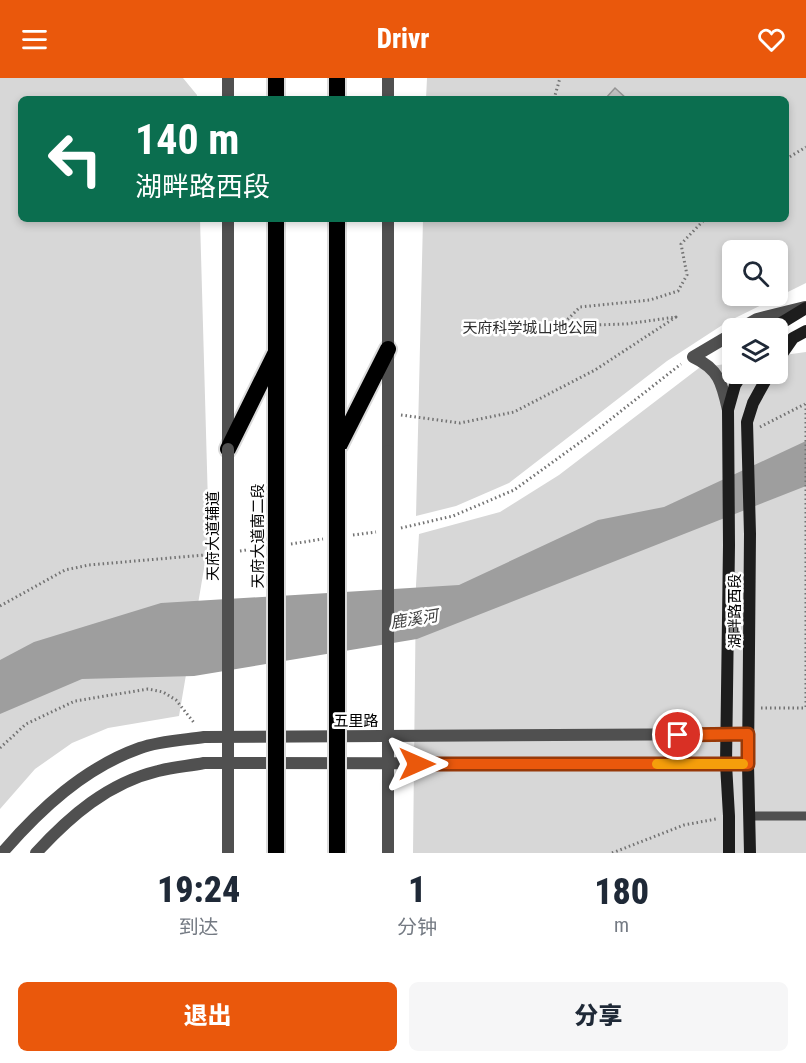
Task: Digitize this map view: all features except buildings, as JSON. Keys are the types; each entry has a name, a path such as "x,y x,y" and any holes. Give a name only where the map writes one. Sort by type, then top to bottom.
{"highway":[{"path":"276,78 276,96"},
{"path":"337,78 337,96"},
{"name":"天府大道南二段","path":"276,222 276,853"},
{"path":"337,222 337,853"},
{"path":"337,449 388,349"},
{"path":"228,449 276,350"}],"main road":[{"path":"788,318 806,307"},
{"path":"788,345 793,338 806,331"},
{"name":"湖畔路西段","path":"729,853 726,764 728,410 736,384"},
{"name":"湖畔路西段","path":"750,853 748,734 750,534 747,422 753,403 763,384"}],"street":[{"path":"228,78 228,96"},
{"path":"388,78 388,96"},
{"name":"天府大道辅道","path":"228,222 228,853"},
{"path":"388,222 388,853"},
{"path":"761,318 806,307"},
{"path":"693,357 722,340"},
{"path":"693,357 715,371 723,388 728,410"},
{"name":"五里路","path":"2,853 29,822 67,789 99,766 142,747 183,740 204,737 748,734"},
{"path":"36,853 87,804 124,782 157,771 204,763 748,764"},
{"path":"750,816 806,816"}],"path":[{"path":"555,96 560,78"},
{"path":"789,157 806,147"},
{"path":"388,414 460,423 514,412 595,370 676,318 626,324 561,326 580,308 650,300 678,291 687,275 681,244 702,222"},
{"path":"395,529 417,526 453,516 514,490 593,433 677,366 693,357"},
{"path":"748,434 806,404 806,708 750,708"},
{"path":"350,535 384,530"},
{"path":"282,545 327,538"},
{"path":"237,551 260,548"},
{"path":"0,606 65,570 89,565 226,553"},
{"path":"0,748 26,724 75,701 147,688 163,692 176,700 196,726"},
{"path":"612,853 684,825 729,816"}],"green space":[{"path":"0,78 183,78 197,96 18,96 18,222 200,222 209,539 179,716 108,728 72,743 35,769 0,809"},
{"name":"天府科学城山地公园","path":"427,78 806,78 806,283 788,292 788,240 722,240 722,306 759,306 735,318 722,318 722,325 667,361 509,483 456,506 416,516 423,222 789,222 789,96 426,96"},
{"path":"806,352 806,853 413,853 416,585 419,534 500,512 559,475 699,368 722,365 722,384 788,384 788,354"}],"water":[{"name":"鹿溪河","path":"806,441 806,486 417,639 194,676 82,679 0,714 0,660 34,642 161,603 459,585 598,520 664,507"}],"slow traffic":[{"path":"657,764 743,764"}],"route":[{"path":"417,764 748,764 748,734 678,735"}]}
